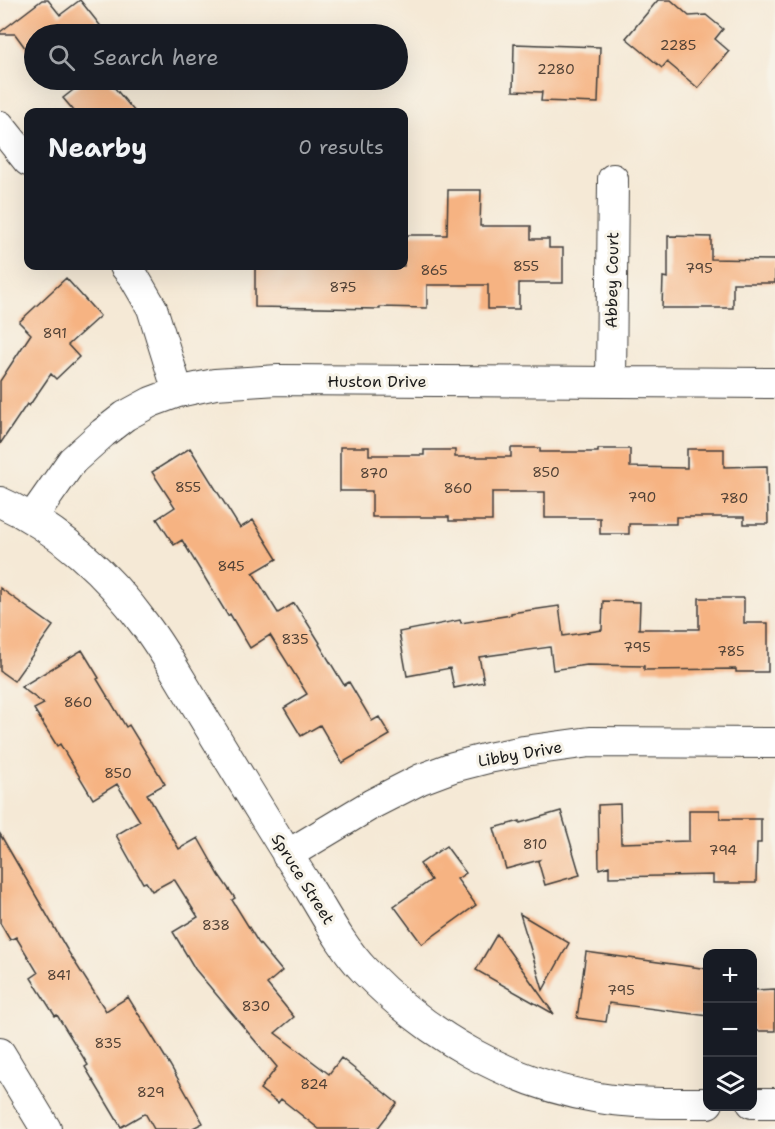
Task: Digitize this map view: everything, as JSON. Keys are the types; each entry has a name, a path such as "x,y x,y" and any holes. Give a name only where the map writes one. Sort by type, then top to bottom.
{"street":[{"path":"0,126 24,156"},
{"name":"Abbey Court","path":"611,382 613,179"},
{"path":"128,270 152,308 178,392"},
{"name":"Huston Drive","path":"32,518 72,461 125,416 151,402 178,392 215,384 278,380 775,383"},
{"name":"Spruce Street","path":"0,502 32,518 92,565 146,626 344,944 364,969 398,1002 432,1029 468,1052 530,1080 597,1098 634,1103 703,1103"},
{"name":"Libby Drive","path":"287,855 372,804 421,779 453,767 488,758 590,742 775,743"},
{"path":"0,1053 46,1129"},
{"path":"757,1103 775,1103"}],"building":[{"path":"42,0 48,0 60,15 80,0 99,24 24,24 24,46 15,34 0,34"},
{"path":"658,0 671,0 689,16 706,15 723,29 715,39 729,51 698,88 667,62 662,68 626,38"},
{"path":"514,44 600,47 598,103 541,101 542,92 513,91"},
{"path":"73,90 116,90 132,108 72,108 63,98"},
{"path":"448,190 481,190 480,226 531,226 531,239 549,239 549,248 563,248 563,283 519,283 519,309 488,309 488,285 427,285 427,308 255,307 255,270 408,270 408,235 447,235"},
{"path":"668,236 711,237 711,259 775,260 775,283 733,283 733,308 662,308 663,277 668,278"},
{"path":"66,278 100,316 68,345 79,357 56,379 51,374 0,444 0,381 31,334 19,322"},
{"path":"340,447 369,447 369,455 424,455 424,450 455,450 455,457 511,457 511,448 540,448 540,452 598,452 598,449 630,449 630,467 687,468 687,449 724,449 724,467 767,466 768,524 744,524 744,517 676,517 676,524 629,524 629,534 600,534 600,518 545,518 545,492 492,492 492,521 449,521 449,517 372,517 372,491 340,491"},
{"path":"190,448 240,528 253,520 277,559 253,573 278,613 294,603 344,685 349,682 372,721 379,717 390,735 342,763 320,725 301,736 284,708 307,694 270,635 250,648 182,540 174,545 157,519 175,507 152,472"},
{"path":"0,588 53,626 14,681 0,671"},
{"path":"699,598 744,598 744,623 768,623 768,672 736,672 736,669 644,670 644,666 587,665 553,670 550,647 479,657 484,682 454,688 450,668 407,676 399,632 460,620 461,623 559,606 563,636 602,630 603,601 640,602 639,629 699,629"},
{"path":"82,650 126,727 129,725 165,784 147,794 179,849 198,838 235,898 232,900 258,942 282,971 267,984 294,1017 275,1033 329,1074 341,1058 397,1103 377,1129 319,1129 281,1099 278,1103 260,1089 277,1067 195,969 173,932 198,917 174,879 152,891 146,882 143,883 116,835 140,821 117,784 93,799 60,744 57,746 34,709 44,704 21,687"},
{"path":"620,804 621,843 689,841 689,810 720,810 720,819 761,819 761,843 757,843 756,883 713,883 713,875 609,877 609,866 599,869 598,805"},
{"path":"561,811 580,875 545,885 539,860 506,869 494,828"},
{"path":"0,834 69,953 106,1011 128,997 203,1123 191,1129 154,1129 145,1113 121,1127 85,1067 88,1065 31,978 38,973 16,937 10,940 0,923"},
{"path":"446,846 466,873 457,879 476,905 422,944 394,906 431,880 420,864"},
{"path":"520,914 569,943 543,990"},
{"path":"497,934 554,1014 476,970"},
{"path":"586,952 703,968 703,1015 609,1003 606,1022 577,1018"},
{"path":"775,989 775,1031 757,1031 757,990"}]}
